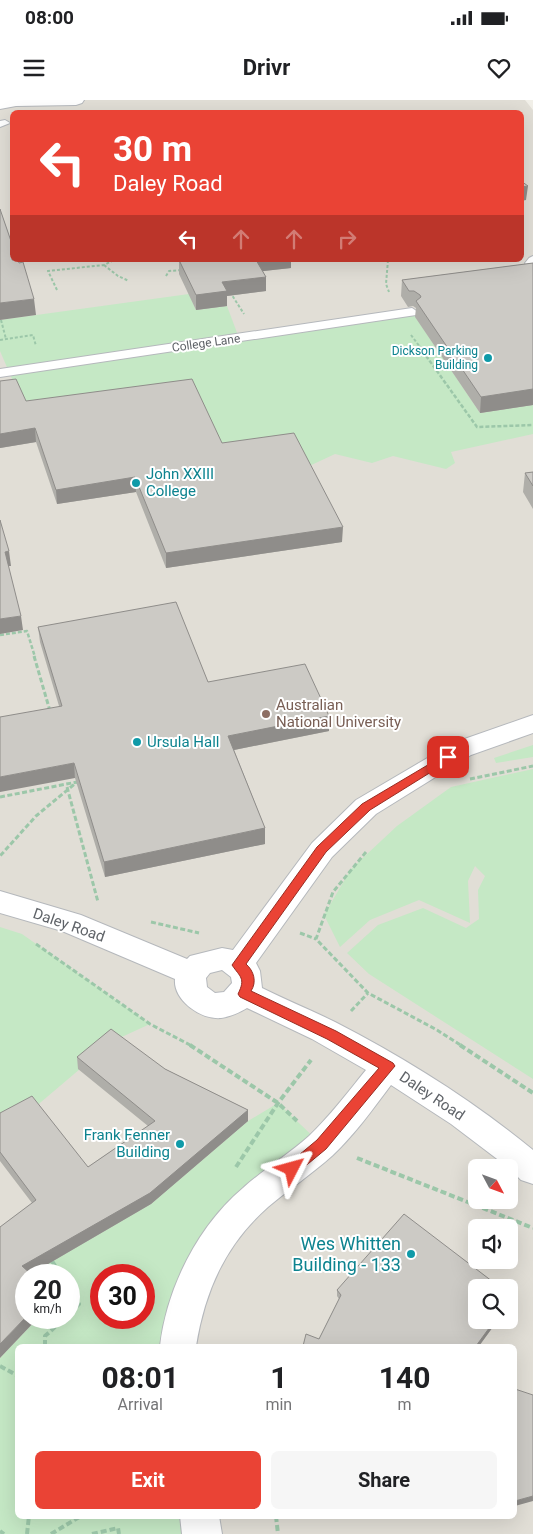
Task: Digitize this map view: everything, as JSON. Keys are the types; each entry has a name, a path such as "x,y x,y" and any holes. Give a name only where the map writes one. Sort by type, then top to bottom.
{"street":[{"path":"0,104 16,101 76,100"},
{"path":"241,979 222,959 204,962 192,973 189,980 190,988 200,1001 210,1004 229,1003 238,1000 241,979 322,850 366,807 462,749 533,724"},
{"name":"Daley Road","path":"0,902 71,923 192,973"},
{"name":"Daley Road","path":"241,979 332,1035 388,1066 501,1142 533,1170"},
{"path":"178,1344 188,1299 203,1264 223,1232 248,1205 322,1144 388,1066"},
{"path":"200,1519 202,1534"}],"lane":[{"path":"533,260 533,266"},
{"name":"College Lane","path":"0,373 412,312"}],"path":[{"path":"57,290 48,271 104,265 110,262"},
{"path":"388,262 386,284 396,314 477,427 533,425"},
{"path":"104,265 118,276 129,281"},
{"path":"166,276 169,271 187,269"},
{"path":"228,289 258,335"},
{"path":"1,320 6,339"},
{"path":"0,340 34,336 38,353"},
{"path":"0,635 27,630 51,714"},
{"path":"42,715 56,713"},
{"path":"462,781 533,766"},
{"path":"0,797 67,786"},
{"path":"0,856 17,835 67,786"},
{"path":"67,786 100,910"},
{"path":"368,850 333,892 316,939 368,993 437,1030 533,1093"},
{"path":"29,939 150,1024 187,1043 278,1102 322,1144 533,1228"},
{"path":"350,1012 368,993"},
{"path":"278,1102 314,1057"},
{"path":"45,1344 45,1336 53,1329"},
{"path":"0,1366 15,1374"},
{"path":"27,1534 29,1519"},
{"path":"51,1534 76,1519"},
{"path":"276,1519 278,1534"},
{"path":"92,1534 118,1528 119,1534"},
{"path":"0,1531 4,1534"}],"shaded area":[{"name":"Australian National University","path":"0,100 525,100 533,110 533,1534 0,1534"}],"green space":[{"path":"189,294 196,310 227,306 239,338 412,312 480,413 533,405 533,434 451,452 455,463 446,469 393,456 372,463 335,454 305,468 222,457 28,416 0,351 0,320"},
{"path":"533,745 533,757 496,763 494,758"},
{"path":"533,769 533,1079 369,974 347,953 378,925 423,908 466,928 479,919 478,890 485,876 475,866 468,881 470,923 419,900 370,920 340,947 324,915 351,869 397,826 451,787"},
{"path":"0,927 22,934 150,1024 113,1041 34,1108 0,1126"},
{"path":"278,1103 322,1145 248,1205 178,1337 178,1344 15,1344 15,1519 200,1519 202,1534 0,1534 0,1358 28,1329 80,1329 80,1264 47,1264 151,1204 248,1121"}],"building":[{"path":"0,209 10,238 10,262 23,262 34,299 0,303"},
{"path":"180,262 257,262 266,277 222,282 227,291 196,295"},
{"name":"Dickson Parking Building","path":"533,263 533,389 481,397 416,301 421,297 420,295 414,291 409,291 402,280"},
{"name":"John XXIII College","path":"16,379 26,401 192,379 222,443 294,433 343,527 166,553 135,477 56,490 35,428 0,434 0,381"},
{"path":"533,472 533,486 525,473"},
{"path":"0,520 9,551 5,552 21,616 0,619"},
{"name":"Ursula Hall","path":"176,602 208,682 305,664 329,716 228,736 265,828 104,862 74,763 0,777 0,717 62,706 38,627"},
{"name":"Frank Fenner Building","path":"111,1029 165,1069 248,1110 150,1193 26,1264 15,1264 15,1328 0,1344 0,1227 36,1200 0,1152 0,1113 32,1096 88,1167 155,1121 77,1057"},
{"name":"Wes Whitten Building - 133","path":"404,1214 468,1263 468,1269 476,1269 489,1279 468,1279 468,1329 488,1329 477,1344 304,1344 306,1334 319,1339 341,1295 337,1290"},
{"path":"517,1390 533,1395 533,1496 517,1500"}],"place":[{"name":"Dickson Parking Building","path":"488,358"},
{"name":"John XXIII College","path":"136,483"},
{"name":"Australian National University","path":"266,714"},
{"name":"Ursula Hall","path":"137,742"},
{"name":"Frank Fenner Building","path":"180,1144"},
{"name":"Wes Whitten Building - 133","path":"411,1254"}],"route":[{"path":"292,1169 322,1144 388,1066 332,1035 244,994 248,986 248,978 245,971 238,965 322,850 366,807 448,757"}]}
